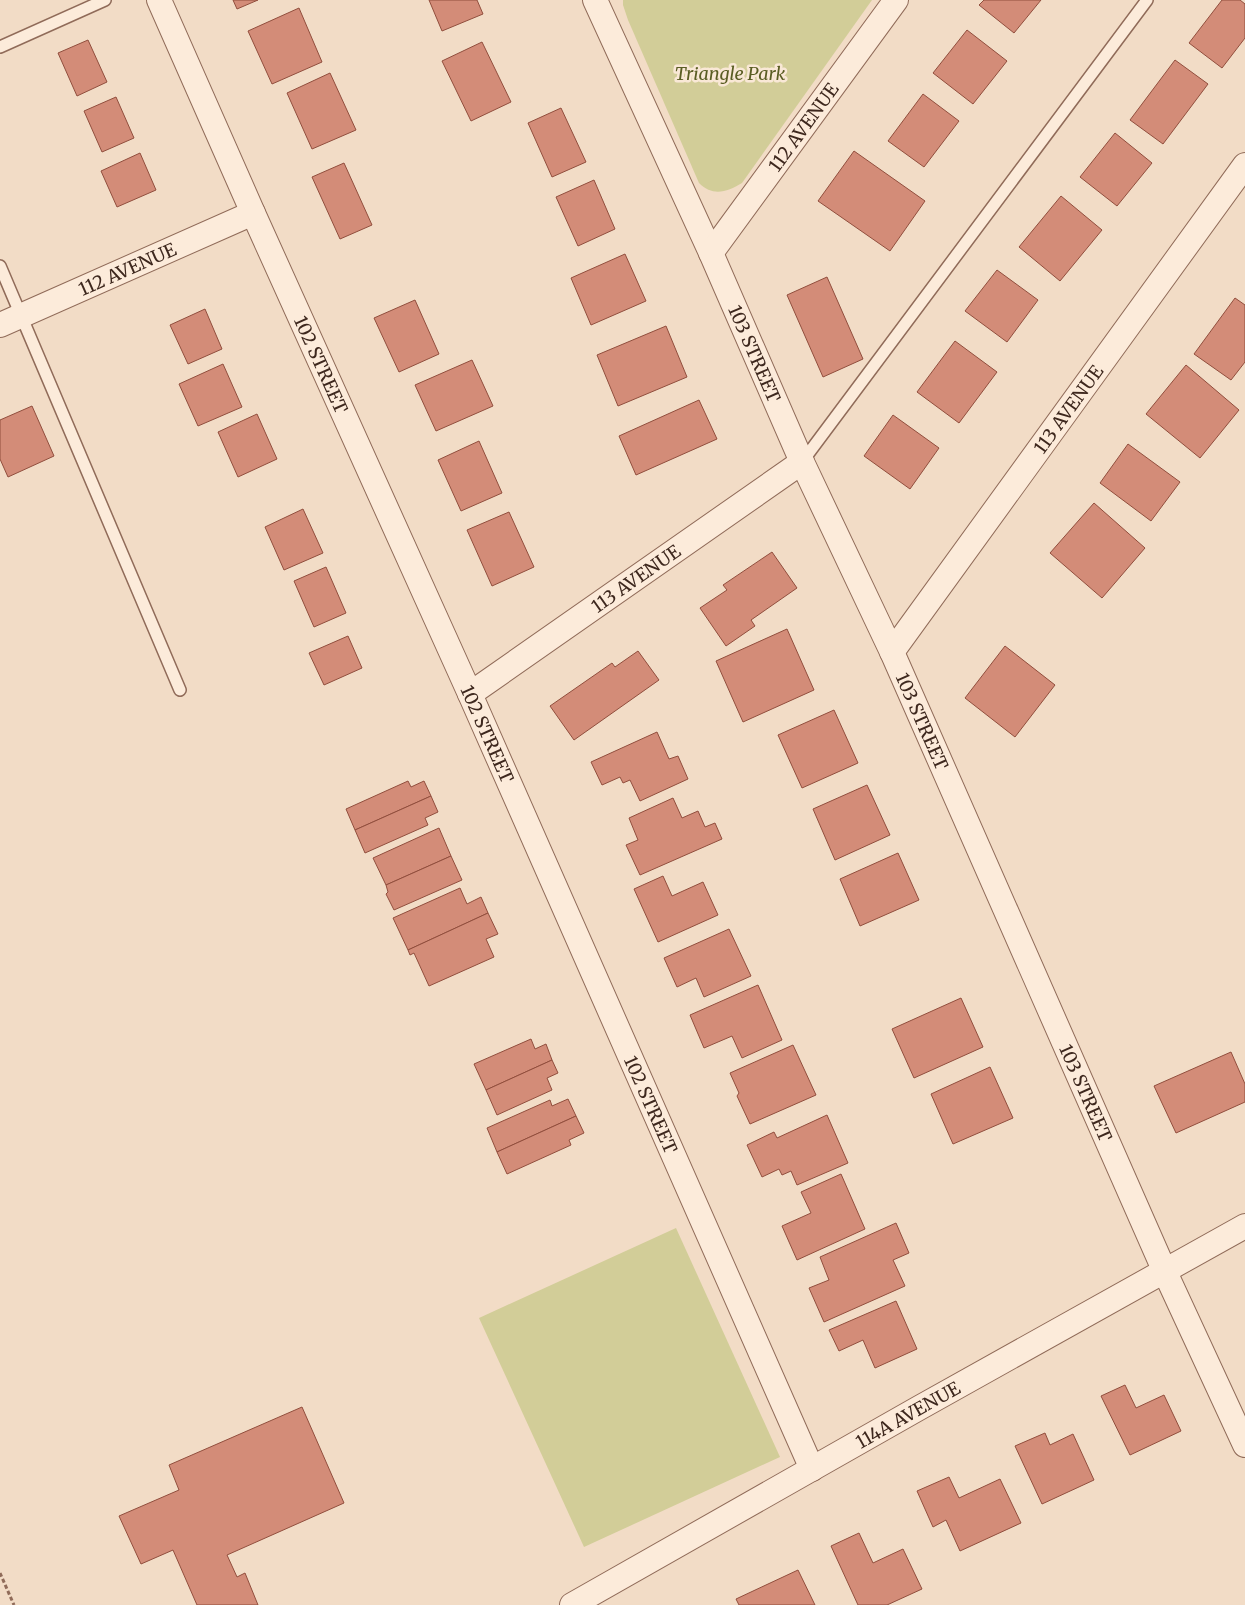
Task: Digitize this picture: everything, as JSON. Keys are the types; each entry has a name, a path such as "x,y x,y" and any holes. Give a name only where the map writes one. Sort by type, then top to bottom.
{"street":[{"name":"102 STREET","path":"159,0 470,694 812,1469"},
{"name":"103 STREET","path":"596,0 711,253 802,462 892,652 1165,1272 1245,1445"},
{"name":"112 AVENUE","path":"711,253 896,0"},
{"name":"113 AVENUE","path":"892,652 1245,165"},
{"name":"112 AVENUE","path":"0,325 253,213"},
{"name":"113 AVENUE","path":"470,694 802,462"},
{"name":"114A AVENUE","path":"572,1605 927,1403 1245,1226"}],"lane":[{"path":"0,47 104,0"},
{"path":"802,462 1147,0"},
{"path":"0,266 180,690"}],"path":[{"path":"0,1573 14,1605"}],"green space":[{"name":"Triangle Park","path":"623,0 872,0 742,183 725,191 715,192 699,183 628,20"},
{"path":"676,1228 780,1457 584,1547 479,1318"}],"building":[{"path":"233,0 258,0 237,9"},
{"path":"429,0 477,0 483,14 442,31"},
{"path":"984,0 1041,0 1014,33 979,5"},
{"path":"1222,0 1240,0 1245,4 1245,38 1222,68 1189,43"},
{"path":"299,8 322,62 272,84 248,31"},
{"path":"967,30 1007,61 973,104 933,73"},
{"path":"88,40 107,82 77,96 58,53"},
{"path":"482,42 511,102 471,121 442,61"},
{"path":"1175,60 1208,84 1163,144 1130,120"},
{"path":"330,73 356,130 312,149 287,93"},
{"path":"923,94 959,121 924,167 888,141"},
{"path":"116,97 134,138 102,152 84,111"},
{"path":"561,108 586,162 552,177 528,123"},
{"path":"1115,133 1152,163 1117,206 1080,177"},
{"path":"854,151 925,201 890,251 818,201"},
{"path":"140,153 156,190 117,207 101,171"},
{"path":"344,163 372,225 340,239 312,177"},
{"path":"594,180 615,229 578,246 556,197"},
{"path":"1061,196 1102,230 1060,281 1019,247"},
{"path":"625,254 646,301 591,325 571,278"},
{"path":"997,270 1038,300 1007,342 965,311"},
{"path":"827,277 863,359 823,377 787,295"},
{"path":"1235,298 1245,305 1245,362 1231,380 1194,354"},
{"path":"415,300 439,354 399,372 374,318"},
{"path":"205,309 222,349 188,364 170,325"},
{"path":"666,326 687,377 618,406 597,355"},
{"path":"955,341 997,372 959,423 917,392"},
{"path":"472,360 493,406 436,431 415,385"},
{"path":"223,364 242,407 198,426 179,384"},
{"path":"1186,365 1239,410 1200,458 1146,414"},
{"path":"699,400 717,439 636,475 619,436"},
{"path":"32,406 54,456 8,477 0,459 0,420"},
{"path":"257,414 277,459 238,477 218,432"},
{"path":"893,415 939,448 910,489 864,456"},
{"path":"479,441 502,493 461,511 438,460"},
{"path":"1128,444 1180,482 1151,521 1100,483"},
{"path":"1094,503 1145,548 1102,598 1050,553"},
{"path":"303,509 323,553 284,570 265,527"},
{"path":"509,512 534,567 492,586 467,530"},
{"path":"772,552 797,588 751,620 755,626 726,646 700,608 727,590 723,585"},
{"path":"326,567 346,613 314,627 294,581"},
{"path":"787,629 814,690 743,722 716,661"},
{"path":"348,636 362,668 324,685 309,653"},
{"path":"1005,646 1055,685 1015,737 965,698"},
{"path":"638,651 659,680 574,740 550,706 612,663 615,667"},
{"path":"834,710 858,763 802,788 778,735"},
{"path":"657,732 669,759 678,756 688,779 640,801 630,780 623,783 620,777 602,785 591,762"},
{"path":"408,781 411,787 424,781 431,796 355,830 346,809"},
{"path":"867,785 890,835 835,860 813,809"},
{"path":"431,796 438,812 425,818 428,825 365,853 355,830"},
{"path":"673,798 682,818 698,811 705,827 715,823 722,839 640,875 626,845 638,840 629,818"},
{"path":"439,828 451,856 386,885 373,858"},
{"path":"898,853 919,900 860,926 840,879"},
{"path":"451,856 462,880 394,910 386,894 388,892 386,885"},
{"path":"663,876 672,896 703,882 718,915 658,942 634,889"},
{"path":"460,888 467,904 481,897 488,913 408,950 393,918"},
{"path":"488,913 498,934 486,939 494,957 429,986 414,953 410,955 408,950"},
{"path":"729,929 751,976 704,997 696,978 677,987 664,958"},
{"path":"758,985 782,1040 742,1058 732,1036 704,1048 690,1015"},
{"path":"961,998 983,1047 914,1078 892,1029"},
{"path":"531,1039 535,1049 546,1044 552,1060 486,1090 474,1064"},
{"path":"793,1045 816,1095 750,1124 737,1096 739,1093 730,1073"},
{"path":"1231,1052 1245,1084 1245,1102 1176,1133 1154,1086"},
{"path":"552,1060 558,1073 547,1078 552,1090 497,1115 486,1090"},
{"path":"990,1067 1013,1118 953,1144 931,1094"},
{"path":"568,1099 576,1116 497,1152 487,1128 550,1100 552,1106"},
{"path":"827,1115 848,1163 797,1185 791,1171 782,1175 779,1169 762,1177 747,1145 774,1132 777,1138"},
{"path":"576,1116 584,1133 569,1140 571,1145 507,1174 497,1152"},
{"path":"841,1174 865,1229 797,1260 782,1226 811,1213 801,1192"},
{"path":"896,1223 909,1253 893,1260 905,1286 824,1322 809,1288 829,1280 820,1257"},
{"path":"896,1301 917,1349 875,1368 863,1340 839,1351 829,1330"},
{"path":"1125,1385 1136,1408 1164,1395 1181,1431 1130,1455 1101,1396"},
{"path":"302,1407 344,1503 227,1555 237,1577 245,1573 258,1605 197,1605 173,1550 141,1564 119,1516 179,1490 169,1465"},
{"path":"1045,1433 1050,1445 1073,1434 1094,1480 1042,1504 1015,1446"},
{"path":"949,1477 959,1498 1000,1479 1021,1523 960,1551 946,1520 933,1527 917,1491"},
{"path":"859,1533 873,1563 903,1549 922,1589 887,1605 858,1605 831,1546"},
{"path":"798,1570 815,1605 739,1605 736,1599"}]}
